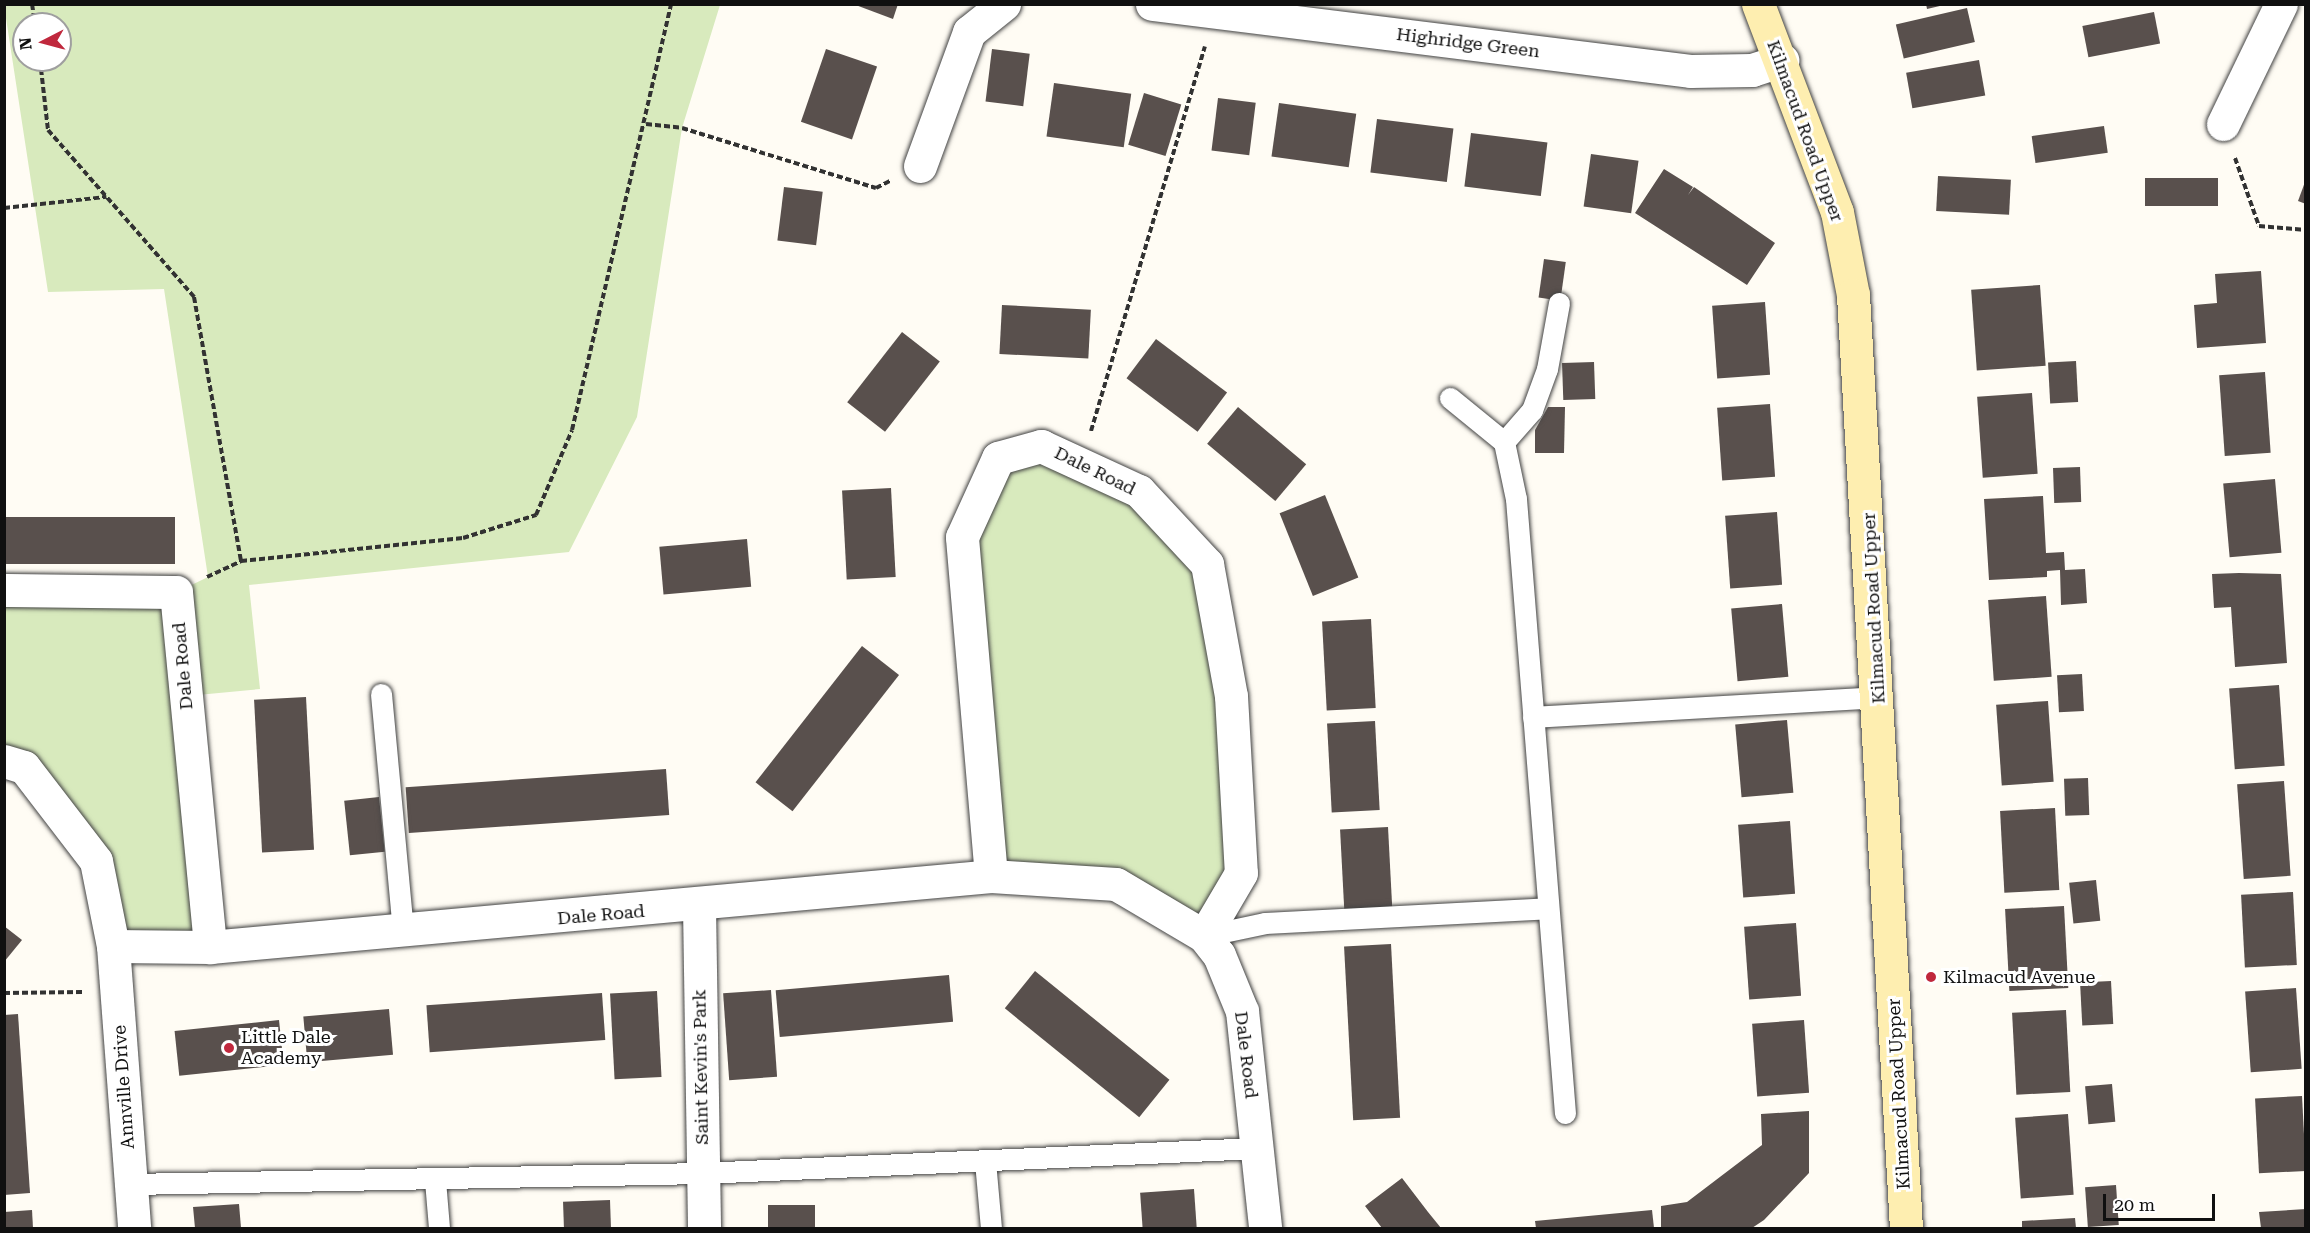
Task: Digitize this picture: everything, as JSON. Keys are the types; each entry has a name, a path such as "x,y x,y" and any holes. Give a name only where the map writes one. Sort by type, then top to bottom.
{"street":[{"path":"920,166 969,32 1004,4"},
{"name":"Highridge Green","path":"1152,4 1690,71 1752,70 1782,60"},
{"name":"Kilmacud Road Upper","path":"1758,4 1782,60 1838,212 1853,295 1878,697 1906,1228"},
{"path":"2223,124 2281,4"},
{"name":"Dale Road","path":"991,876 962,537 998,458 1041,446 1082,461 1139,492 1207,564 1231,696 1241,873 1204,936"},
{"name":"Dale Road","path":"4,590 176,592 210,948"},
{"path":"4,761 24,767 96,861 113,946"},
{"name":"Dale Road","path":"113,946 210,948 699,906 991,876 1116,884 1204,936 1219,955 1242,1011 1265,1228"},
{"name":"Saint Kevin's Park","path":"699,906 704,1228"},
{"name":"Annville Drive","path":"113,946 134,1228"}],"lane":[{"path":"1504,442 1532,410 1547,369 1559,303"},
{"path":"1450,398 1504,442 1516,499 1565,1113"},
{"path":"381,694 403,931"},
{"path":"1533,717 1878,697"},
{"path":"1204,936 1265,923 1548,908"},
{"path":"130,1184 435,1180 702,1173 1257,1148"},
{"path":"985,1161 991,1228"},
{"path":"435,1180 439,1228"}],"path":[{"path":"41,72 48,130 194,297 241,561 463,537 536,515 572,430 646,124 671,4"},
{"path":"1082,461 1216,12"},
{"path":"646,124 682,128 876,188 920,166"},
{"path":"2223,124 2259,226 2306,230"},
{"path":"4,208 107,197"},
{"path":"4,993 118,992"}],"green space":[{"path":"4,5 720,5 682,128 637,417 569,552 249,585 260,689 187,696 177,592 208,577 164,289 48,292 14,72 72,72 72,12 12,12 12,57"},
{"path":"999,458 1082,461 1207,565 1241,873 1203,936 1116,883 992,876 962,537"},
{"path":"5,590 176,592 210,947 113,946 96,861 5,761"}],"building":[{"path":"853,4 898,4 893,19"},
{"path":"1926,4 1944,4 1944,5 1927,9"},
{"path":"1967,8 1975,42 1904,59 1896,24"},
{"path":"2154,12 2160,43 2088,57 2082,26"},
{"path":"826,49 877,67 852,139 801,122"},
{"path":"992,49 1030,54 1023,106 986,102"},
{"path":"1979,60 1985,95 1912,108 1906,73"},
{"path":"1054,83 1131,94 1124,147 1046,136"},
{"path":"1144,93 1181,104 1166,156 1128,145"},
{"path":"1218,98 1256,103 1249,155 1212,151"},
{"path":"1279,103 1356,114 1349,167 1271,156"},
{"path":"1377,119 1453,128 1447,182 1370,173"},
{"path":"2104,126 2108,153 2035,163 2032,136"},
{"path":"1471,133 1547,142 1541,196 1464,187"},
{"path":"1591,154 1639,161 1631,213 1584,206"},
{"path":"1664,169 1693,187 1688,195 1694,187 1775,243 1747,285 1635,213"},
{"path":"1938,176 2011,180 2009,215 1936,211"},
{"path":"2145,178 2218,178 2218,206 2145,206"},
{"path":"2306,182 2306,204 2298,201"},
{"path":"784,187 823,192 816,245 777,241"},
{"path":"1544,259 1566,262 1560,301 1539,298"},
{"path":"2261,271 2266,343 2197,348 2194,305 2217,303 2215,274"},
{"path":"2040,285 2046,366 1977,371 1971,290"},
{"path":"1765,302 1770,375 1717,379 1712,306"},
{"path":"1002,305 1091,310 1088,359 999,354"},
{"path":"902,332 940,362 885,432 847,402"},
{"path":"1156,339 1227,393 1198,432 1127,378"},
{"path":"2076,361 2078,402 2050,403 2048,362"},
{"path":"1594,362 1595,399 1563,400 1562,363"},
{"path":"2265,372 2271,453 2225,456 2219,375"},
{"path":"2032,393 2038,474 1983,478 1977,397"},
{"path":"1770,404 1775,477 1722,481 1717,408"},
{"path":"1238,407 1306,464 1275,501 1207,444"},
{"path":"1548,407 1565,407 1564,453 1535,453 1535,430"},
{"path":"2080,467 2081,502 2054,503 2053,468"},
{"path":"2275,479 2281,553 2230,557 2223,484"},
{"path":"891,488 896,577 847,579 842,491"},
{"path":"1325,495 1358,578 1313,596 1280,513"},
{"path":"2043,496 2046,553 2064,552 2065,570 2085,569 2087,603 2061,605 2060,570 2047,571 2047,577 1989,580 1984,499"},
{"path":"1777,512 1782,585 1730,588 1725,516"},
{"path":"4,517 175,517 175,564 4,564"},
{"path":"747,539 751,587 664,594 659,547"},
{"path":"2212,574 2281,574 2287,663 2235,667 2231,607 2214,608"},
{"path":"2046,596 2052,677 1994,681 1988,600"},
{"path":"1782,604 1788,677 1738,681 1731,608"},
{"path":"1371,619 1376,708 1327,710 1322,622"},
{"path":"862,646 899,675 793,811 755,782"},
{"path":"2082,674 2084,711 2059,712 2057,675"},
{"path":"2279,685 2285,766 2235,769 2229,688"},
{"path":"306,697 314,850 262,853 254,700"},
{"path":"2048,701 2054,782 2002,785 1996,705"},
{"path":"1787,720 1793,793 1742,797 1735,725"},
{"path":"1375,721 1380,810 1332,812 1327,724"},
{"path":"666,769 669,815 409,833 406,787"},
{"path":"2088,778 2089,815 2065,816 2064,779"},
{"path":"2284,781 2291,876 2244,879 2237,784"},
{"path":"379,797 385,852 350,855 344,801"},
{"path":"2055,808 2059,890 2004,893 2000,811"},
{"path":"1790,821 1795,894 1743,897 1738,825"},
{"path":"1388,827 1393,916 1345,918 1340,830"},
{"path":"2096,880 2100,921 2073,924 2069,883"},
{"path":"2293,892 2297,965 2245,968 2241,895"},
{"path":"2064,906 2068,988 2009,991 2005,909"},
{"path":"1796,923 1801,996 1749,999 1744,927"},
{"path":"4,926 22,940 4,962"},
{"path":"1391,944 1400,1118 1353,1120 1344,946"},
{"path":"1035,971 1169,1080 1139,1117 1005,1008"},
{"path":"949,975 953,1022 780,1037 776,990"},
{"path":"2111,981 2113,1024 2082,1026 2080,983"},
{"path":"2296,988 2302,1069 2251,1072 2245,992"},
{"path":"771,990 777,1077 729,1080 723,993"},
{"path":"657,991 662,1077 615,1079 610,993"},
{"path":"602,993 605,1040 430,1052 426,1005"},
{"path":"389,1009 393,1055 307,1062 303,1016"},
{"path":"2066,1010 2070,1092 2016,1095 2012,1013"},
{"path":"18,1014 30,1193 4,1195 4,1015"},
{"name":"Little Dale Academy","path":"279,1020 284,1065 179,1076 175,1031"},
{"path":"1804,1020 1809,1093 1757,1096 1752,1024"},
{"path":"2112,1084 2115,1122 2088,1124 2085,1086"},
{"path":"2302,1096 2306,1171 2259,1173 2255,1098"},
{"path":"1809,1111 1809,1173 1764,1220 1752,1228 1661,1228 1661,1206 1687,1202 1762,1145 1761,1114"},
{"path":"2068,1114 2074,1195 2021,1198 2015,1118"},
{"path":"1402,1178 1441,1228 1382,1228 1365,1206"},
{"path":"2116,1185 2119,1225 2088,1227 2085,1187"},
{"path":"1194,1189 1197,1228 1143,1228 1140,1193"},
{"path":"610,1200 611,1228 564,1228 563,1202"},
{"path":"239,1204 241,1228 195,1228 193,1207"},
{"path":"768,1205 815,1205 815,1228 768,1228"},
{"path":"2306,1209 2306,1228 2261,1228 2259,1212"},
{"path":"32,1210 33,1228 4,1228 4,1212"},
{"path":"1652,1210 1654,1228 1536,1228 1535,1221"},
{"path":"2075,1218 2076,1228 2022,1228 2022,1221"}],"place":[{"name":"Kilmacud Avenue","path":"1931,977"},
{"name":"Little Dale Academy","path":"229,1048"}]}
